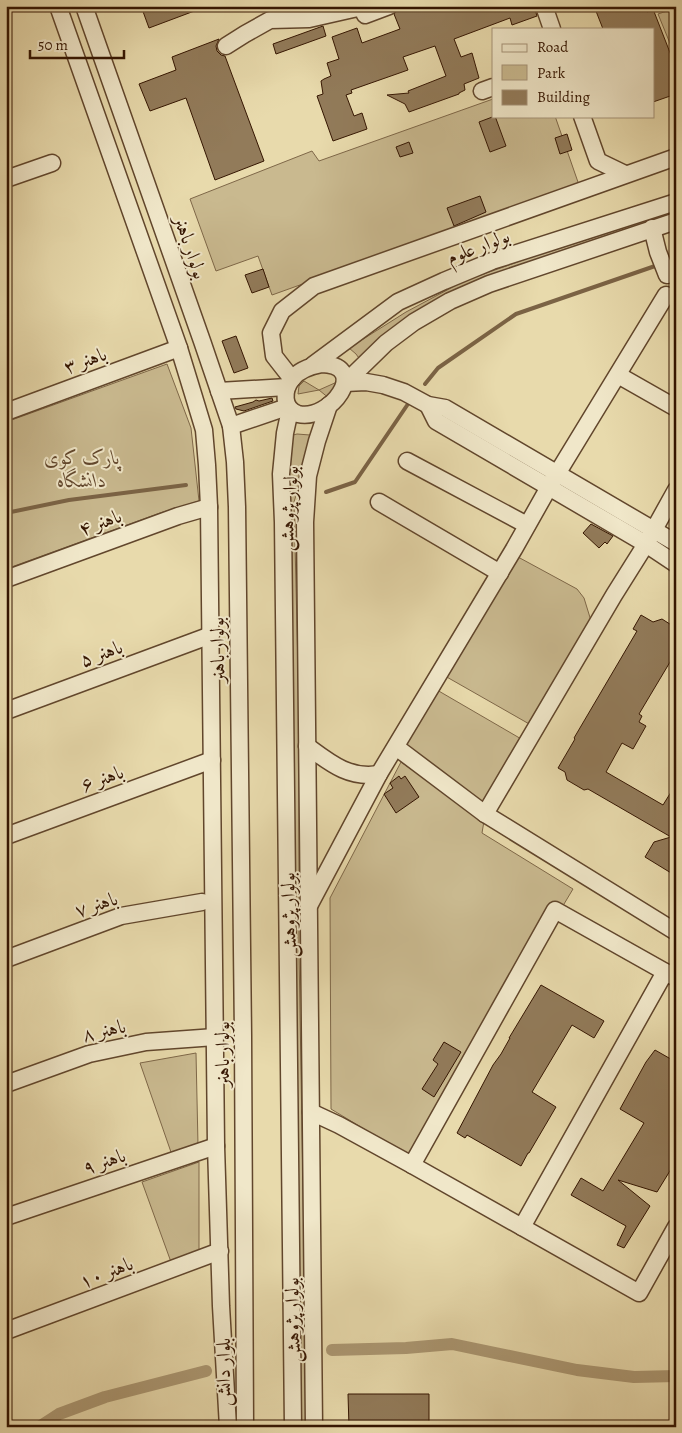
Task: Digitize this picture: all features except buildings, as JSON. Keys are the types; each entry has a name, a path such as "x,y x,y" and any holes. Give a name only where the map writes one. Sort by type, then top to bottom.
{"street":[{"name":"بولوار باهنر","path":"84,6 231,426 237,506 244,1311"},
{"path":"226,46 270,20 309,19 362,7 365,15 389,6"},
{"path":"544,6 552,28"},
{"name":"بولوار باهنر","path":"61,7 179,348 204,430 209,507 216,1146 222,1312"},
{"path":"583,118 598,161 626,174"},
{"path":"290,383 274,356 271,333 282,311 314,286 676,157"},
{"path":"580,190 598,161"},
{"path":"6,179 52,163"},
{"name":"بولوار علوم","path":"312,366 398,302 444,281 492,261 676,202"},
{"name":"بولوار علوم","path":"345,383 386,343 414,322 450,301 489,284 676,221"},
{"path":"652,228 667,276"},
{"path":"309,907 380,774 432,684 666,295"},
{"name":"باهنر ۳","path":"6,412 179,348"},
{"path":"330,364 338,367 345,377 345,383 337,399 329,405 308,414 298,414 289,408 285,398 290,383 301,371 312,366 330,364"},
{"path":"618,375 676,408"},
{"path":"345,383 366,382 383,385 404,392 428,405 445,408 553,481 649,537 676,564"},
{"path":"219,391 290,383"},
{"name":"بولوار پژوهش","path":"314,1427 305,522 308,476 329,405"},
{"path":"231,426 251,418 289,408"},
{"name":"بولوار پژوهش","path":"289,408 281,474 284,572 293,1427"},
{"path":"407,461 527,525"},
{"path":"484,814 676,490"},
{"path":"379,502 500,572"},
{"name":"باهنر ۴","path":"6,579 178,516 209,507"},
{"path":"649,537 676,543"},
{"name":"باهنر ۵","path":"6,711 211,635"},
{"path":"307,746 330,763 352,774 380,774"},
{"path":"396,747 484,814 676,932"},
{"name":"باهنر ۶","path":"6,836 212,760"},
{"path":"213,818 240,818"},
{"name":"باهنر ۷","path":"6,959 121,916 202,902"},
{"path":"412,1165 555,910 671,975 522,1227"},
{"name":"باهنر ۸","path":"6,1084 89,1054 146,1042 216,1037"},
{"path":"311,1112 412,1165 639,1293 676,1227"},
{"name":"باهنر ۹","path":"6,1217 216,1146"},
{"name":"باهنر ۱۰","path":"6,1331 220,1252"},
{"path":"222,1312 244,1311"},
{"name":"بلوار دانش","path":"244,1311 245,1427"},
{"name":"بلوار دانش","path":"222,1312 228,1427"},
{"path":"228,1409 244,1409"}],"green space":[{"path":"676,8 676,58 658,14"},
{"path":"492,99 492,118 556,118 579,185 272,295 258,256 216,271 190,199 312,151 319,161"},
{"path":"676,211 676,217 477,284 361,361 349,348 406,312 464,281 582,239"},
{"name":"پارک کوی دانشگاه","path":"167,364 191,428 199,501 160,513 6,569 6,422"},
{"path":"304,381 319,390 298,394 299,386"},
{"path":"337,382 330,399 319,390"},
{"path":"297,434 314,436 294,502 299,710 299,952 307,1427 299,1427 289,581 289,436"},
{"path":"518,557 577,589 584,598 592,624 531,725 445,676"},
{"path":"437,690 523,740 483,807 405,746"},
{"path":"401,762 484,821 482,833 573,889 412,1158 331,1109 330,898"},
{"path":"196,1053 198,1145 172,1155 140,1063"},
{"path":"199,1162 199,1253 171,1262 142,1182"}],"waterway":[{"path":"667,262 676,260"},
{"path":"425,384 438,368 516,314 658,265"},
{"path":"326,492 355,482 410,401"},
{"path":"6,513 69,500 186,485"},
{"path":"332,1350 406,1348 452,1344 577,1370 634,1377 676,1376"},
{"path":"39,1427 59,1414 105,1397 206,1371"}]}
